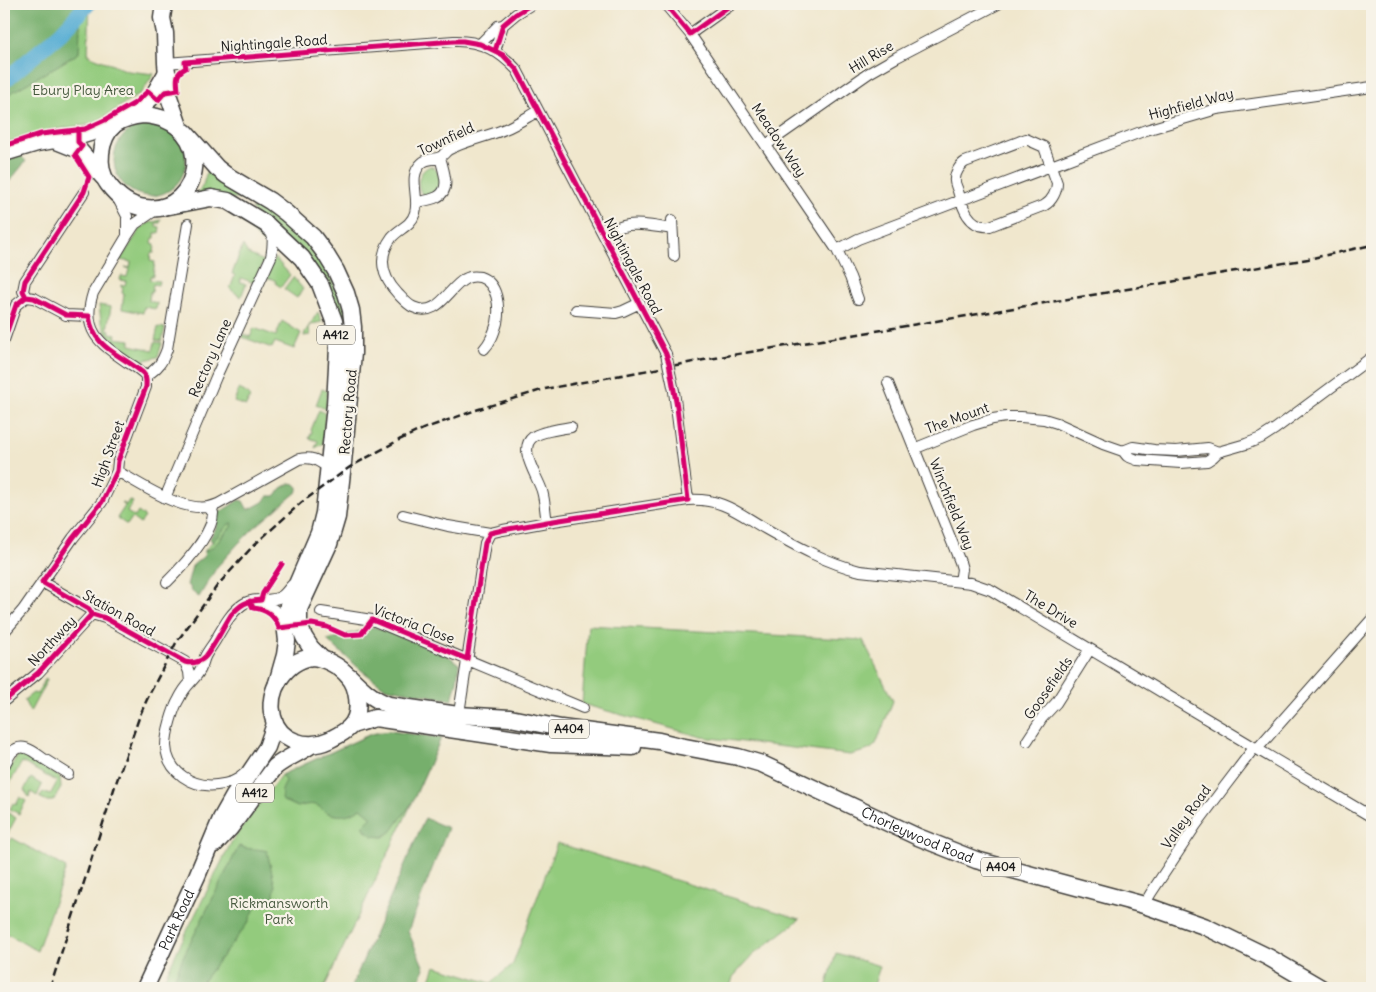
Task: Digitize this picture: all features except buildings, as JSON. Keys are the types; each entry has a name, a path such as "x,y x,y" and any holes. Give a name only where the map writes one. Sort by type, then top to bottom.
{"main road":[{"name":"A412","path":"164,4 162,18 165,33 169,97 182,129"},
{"path":"132,116 153,96 166,67"},
{"path":"4,153 52,140 83,136 113,126 123,119 132,116 153,115 167,120 182,129 195,155 193,177 182,194 163,207 141,208 125,201 79,150 52,140"},
{"path":"109,184 100,164 106,136 113,126"},
{"name":"Rectory Road","path":"182,129 217,168 278,207 313,237 336,271 351,310 353,352 337,517 330,544 299,609 299,625 304,637 321,658"},
{"name":"Rectory Road","path":"163,207 211,198 228,201 266,224 302,258 320,284 334,321 338,348 335,405 324,513 319,533 288,605 285,623 287,641 277,683"},
{"path":"302,658 321,658 348,676 354,685 358,708 356,717 352,725 333,738 319,744 301,744 289,738 275,724 272,711 273,696 277,683 287,668 294,662 302,658"},
{"name":"A404","path":"348,676 378,702 457,723"},
{"name":"A404","path":"352,725 375,718 457,723"},
{"name":"Chorleywood Road","path":"457,723 551,744 657,748 680,746 738,757 762,764 918,837 976,860 1144,906 1204,926 1268,956 1321,988"},
{"name":"Park Road","path":"145,988 221,819 267,747 275,724"},
{"name":"Park Road","path":"207,852 230,828 275,767 311,745"}],"street":[{"path":"480,44 498,26 503,25 532,4"},
{"name":"Meadow Way","path":"665,4 690,34 837,250 858,299"},
{"path":"690,34 732,4"},
{"name":"Hill Rise","path":"766,145 869,73 998,4"},
{"path":"495,51 503,25"},
{"name":"Nightingale Road","path":"166,67 463,40 480,44 502,55 516,70 666,354 674,391 688,500"},
{"name":"Highfield Way","path":"837,250 858,239 1146,130 1217,109 1372,87"},
{"name":"Townfield","path":"484,349 490,341 498,318 496,295 488,281 476,276 465,279 436,306 422,309 415,308 395,291 386,277 382,264 384,250 396,232 408,226 414,218 417,202 414,181 420,164 424,161 440,157 448,150 505,129 538,111"},
{"path":"1026,139 1044,147 1057,186 1049,203 990,226 982,226 970,220 960,200 954,179 962,163 1026,139"},
{"path":"417,202 439,196 445,188 440,157"},
{"path":"109,184 127,216 126,236"},
{"path":"26,297 23,291 25,282 84,192"},
{"path":"163,207 135,224 93,293 90,302 89,316 95,337 106,348 139,369 146,376 161,363 167,349 188,224"},
{"path":"604,236 624,226 672,224 674,256"},
{"name":"Rectory Lane","path":"165,498 208,394 271,257 274,237 271,229"},
{"path":"4,340 16,306 26,297 34,298 66,315 89,316"},
{"path":"576,310 616,313 640,303"},
{"name":"The Mount","path":"916,448 993,419 1021,417 1044,419 1058,423 1123,451 1128,456 1137,460 1181,463 1207,461 1218,452 1261,438 1372,358"},
{"name":"High Street","path":"4,632 23,610 73,538 102,502 117,471 118,461 146,387 146,376"},
{"name":"Winchfield Way","path":"888,382 960,562 962,569 960,582"},
{"path":"547,522 542,491 529,461 528,443 534,436 571,427"},
{"path":"117,471 165,498 197,508 209,508 299,459 306,457 315,458 329,468"},
{"name":"The Drive","path":"688,500 702,499 717,502 828,561 847,568 971,583 991,590 1372,817"},
{"path":"403,515 448,526 490,533 688,500"},
{"path":"167,582 178,572 208,531 213,520 213,513 209,508"},
{"path":"457,723 485,543 490,533"},
{"path":"263,753 242,777 227,784 207,786 199,785 178,772 171,763 166,746 178,700 202,668 205,657 231,615 250,601 282,596 304,570"},
{"name":"Station Road","path":"42,582 89,609 92,614 105,618 184,662 189,672 190,682"},
{"path":"261,600 280,615 285,623"},
{"name":"Victoria Close","path":"321,612 372,620 583,708"},
{"name":"Northway","path":"4,702 38,673 92,614"},
{"name":"Valley Road","path":"1144,906 1196,825 1225,786 1255,749 1372,619"},
{"name":"Goosefields","path":"1027,742 1042,718 1056,703 1090,649"},
{"path":"4,766 12,752 18,749 29,749 68,774"}],"green space":[{"name":"Ebury Play Area","path":"4,4 90,4 88,55 128,71 154,74 141,93 93,124 51,130 14,141 4,142"},
{"path":"4,4 81,4 79,53 4,97"},
{"path":"150,124 170,130 180,140 186,160 180,180 170,190 150,196 130,190 120,180 114,160 120,140 130,130"},
{"path":"20,155 26,161 4,188 4,161"},
{"path":"209,164 253,197 246,199 194,198 203,185"},
{"path":"430,166 438,173 440,184 434,193 429,195 422,194 419,178 423,171"},
{"path":"269,204 317,246 348,315 349,350 344,341 334,301 251,209"},
{"path":"238,218 266,235 270,249"},
{"path":"161,220 160,223 156,223 156,226 160,227 159,233 155,233 155,238 153,238 152,243 155,244 154,253 151,253 150,261 155,262 153,276 150,276 150,280 159,281 158,285 153,284 149,301 157,303 156,309 144,307 143,313 122,309 124,294 122,293 123,288 121,285 125,285 126,281 120,280 121,276 127,277 129,269 125,267 130,268 131,262 120,260 141,228 149,223"},
{"path":"243,245 248,254 264,261 254,283 241,278 240,282 246,284 241,297 230,289 235,275 232,274"},
{"path":"275,258 290,275 281,287 275,283 276,281 265,276"},
{"path":"293,277 303,289 297,298 284,289"},
{"path":"99,305 111,307 107,329 110,330 109,333 116,334 115,338 130,340 130,345 153,350 155,342 162,343 158,357 141,361 116,343 107,335 101,321"},
{"path":"318,312 322,322 312,324 309,328 310,335 304,336 305,332"},
{"path":"282,321 301,333 294,349 275,342 272,348 242,337 243,334 250,337 254,328 276,336"},
{"path":"158,327 165,328 162,341 155,340"},
{"path":"239,389 250,397 246,406 234,402"},
{"path":"322,389 327,391 326,409 316,405"},
{"path":"319,410 325,413 323,444 315,448 318,441 309,438"},
{"path":"291,483 298,487 298,491 237,545 217,567 199,597 190,590 191,588 187,585 192,566 231,527 232,523 212,542 210,538 216,528 217,514 239,500 243,501 248,510 263,502 268,496 275,496 282,488"},
{"path":"129,500 133,502 127,512 135,517 138,512 145,517 140,524 132,518 127,525 117,518 125,506 122,502 126,505"},
{"path":"232,523 231,527 217,544 210,550 205,551 229,524"},
{"path":"588,625 863,640 893,701 874,747 850,755 702,737 582,704"},
{"path":"375,627 446,654 459,664 452,700 384,687 361,670 327,640"},
{"path":"46,678 47,680 30,712 24,700 33,693 37,694"},
{"name":"Rickmansworth Park","path":"389,731 441,738 324,988 160,988 232,841 281,775 371,734"},
{"path":"389,731 441,738 412,803 391,832 383,837 373,836 367,832 363,826 372,817 361,808 352,813 339,815 324,811 316,805 298,807 283,801 282,791 286,782 281,775 371,734"},
{"path":"18,756 31,757 60,777 61,788 53,801 47,801 39,797 43,792 50,795 57,782 22,762 4,793 4,779"},
{"path":"31,778 42,785 37,796 31,792 29,797 24,790"},
{"path":"20,797 26,801 19,814 10,809 13,803 16,805"},
{"path":"8,813 16,818 8,833 4,831 4,820"},
{"path":"425,818 448,828 408,931 424,968 418,988 351,988"},
{"path":"12,838 66,868 37,951 4,932 4,852"},
{"path":"557,843 800,919 753,955 733,977 730,988 427,988 435,966 491,983 513,964"},
{"path":"239,846 267,851 275,886 274,896 269,903 258,902 248,923 198,988 171,988 182,959"},
{"path":"836,953 880,966 873,988 826,988"}],"waterway":[{"path":"4,81 61,33 88,4"}],"railway":[{"path":"50,988 115,786 140,715 176,643 217,586 253,546 302,502 350,467 423,429 479,409 545,389 726,356 1308,259 1372,245"}],"cycle path":[{"path":"495,51 503,25 532,4"},
{"path":"665,4 690,34 732,4"},
{"path":"4,146 41,134 85,129 135,103 148,91 158,100 165,92 178,90 178,77 180,72 186,68 185,62 463,41 480,44 503,55 517,70 666,354 677,407 688,500 490,533 485,543 467,659 372,620 361,634 345,635 327,627 312,624 279,628 270,614 253,608 250,601"},
{"path":"4,340 16,305 26,297 23,291 25,281 84,192 89,177 75,155 82,146 78,142 78,129"},
{"path":"26,297 34,298 66,315 89,316 96,336 102,344 143,373 146,381 146,387 118,461 117,471 102,502 73,538 42,582 89,609 92,614 105,618 185,662 193,663 202,660 206,656 231,615 238,608 248,602 261,600 263,593 282,564"},
{"path":"4,701 38,673 92,614"}]}
